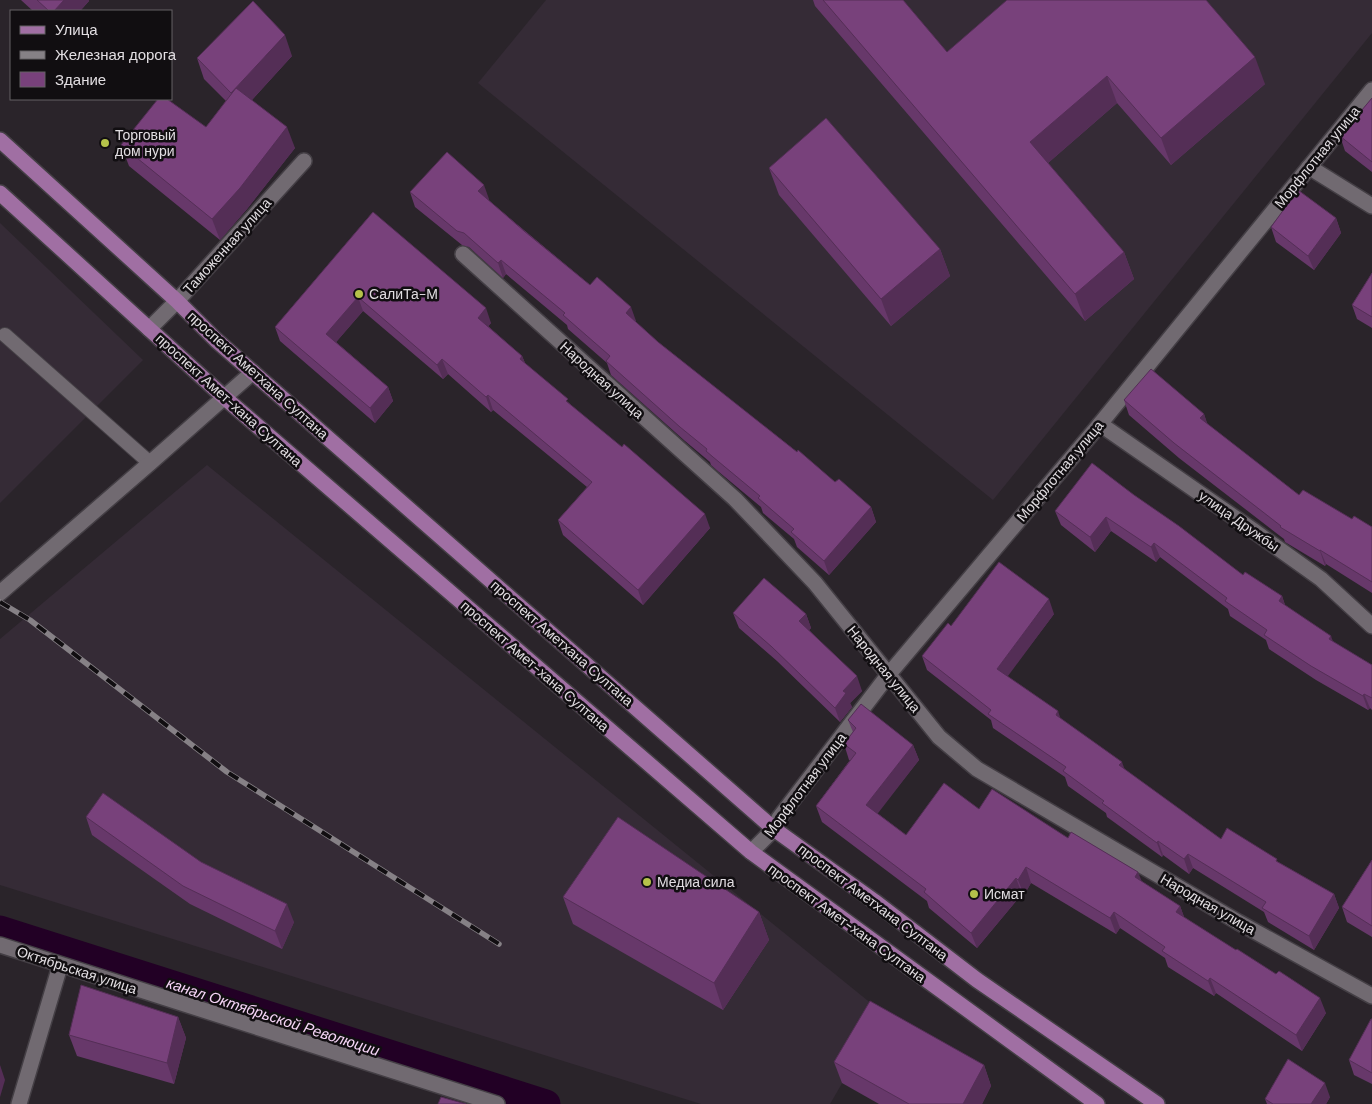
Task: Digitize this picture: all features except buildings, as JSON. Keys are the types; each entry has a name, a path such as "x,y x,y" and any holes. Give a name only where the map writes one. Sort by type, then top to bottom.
{"main road":[{"name":"проспект Аметхана Султана","path":"0,140 253,372 774,829 874,900 977,980 1158,1104"},
{"name":"проспект Амет-хана Султана","path":"0,193 225,398 751,852 1097,1104"}],"street":[{"name":"Морфлотная улица","path":"751,852 774,829 779,818 889,674 1100,424 1372,90"},
{"name":"Таможенная улица","path":"149,329 177,301 304,161"},
{"path":"1309,167 1372,206"},
{"name":"Народная улица","path":"463,254 735,499 815,584 939,737 977,769 1238,922 1372,996"},
{"path":"0,593 253,372"},
{"name":"улица Дружбы","path":"1100,424 1321,579 1372,626"},
{"name":"Октябрьская улица","path":"0,945 60,966 497,1104"},
{"path":"19,1104 60,966"}],"lane":[{"path":"5,335 150,463"}],"shaded area":[{"path":"546,0 1372,0 1372,33 993,500 478,83"},
{"path":"0,223 143,360 0,503"},
{"path":"207,465 883,1013 830,1104 701,1104 0,885 0,639"}],"waterway":[{"name":"канал Октябрьской Революции","path":"0,930 546,1104"}],"railway":[{"path":"0,602 30,620 227,772 499,944"}],"place":[{"name":"Торговый дом нури","path":"105,143"},
{"name":"СалиТа-М","path":"359,294"},
{"name":"Медиа сила","path":"647,882"},
{"name":"Исмат","path":"974,894"}]}
